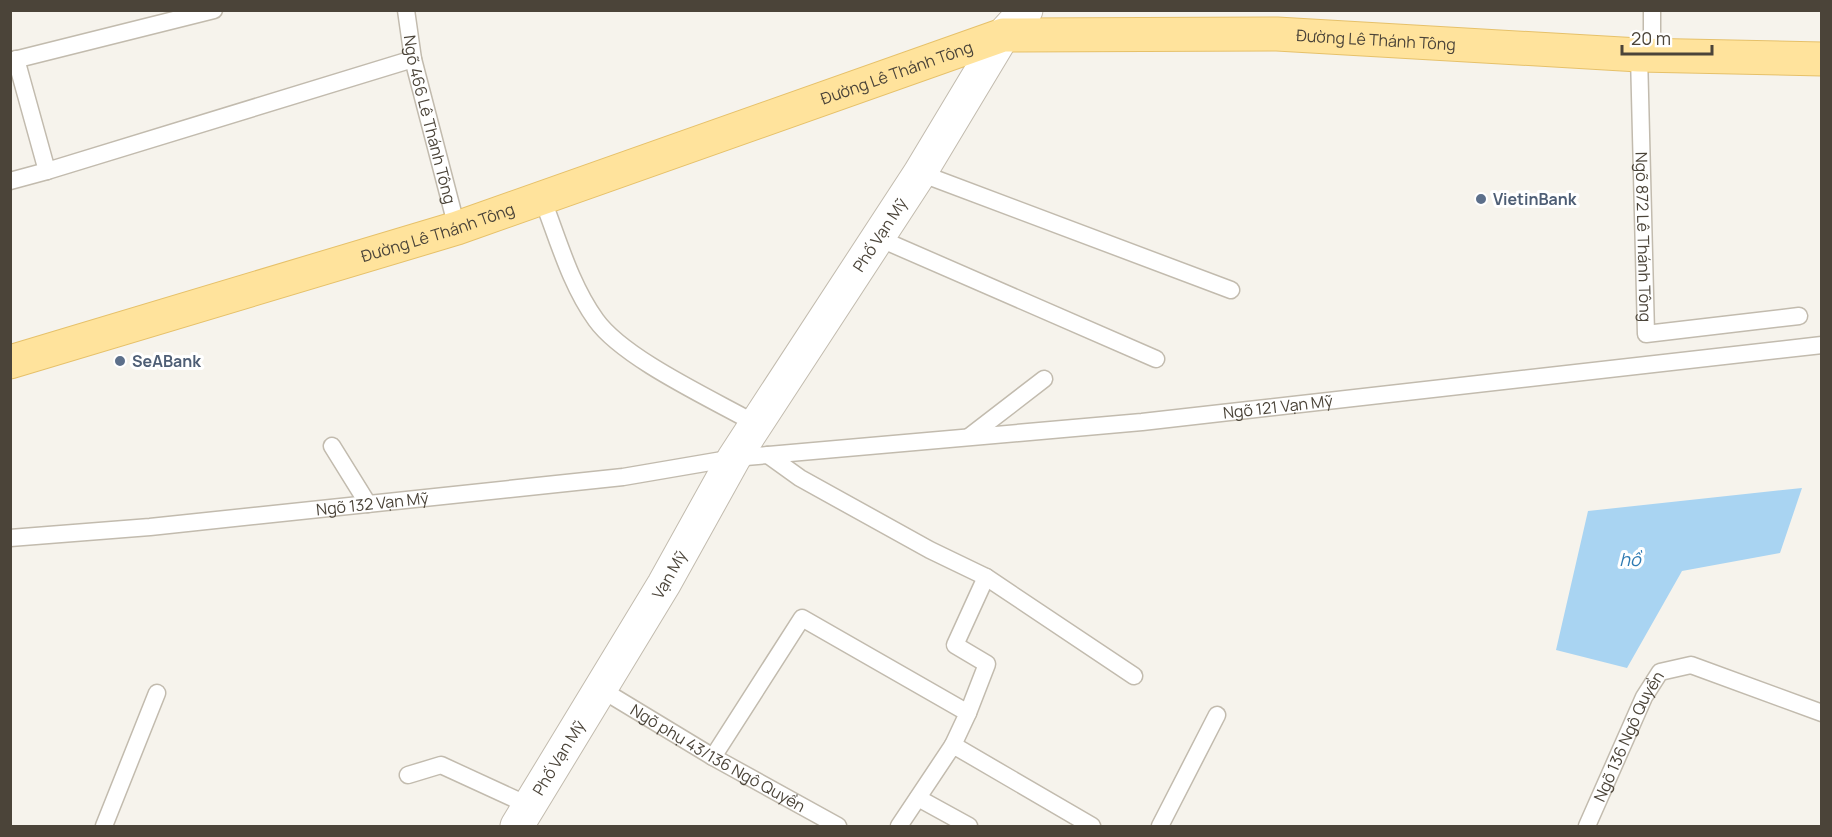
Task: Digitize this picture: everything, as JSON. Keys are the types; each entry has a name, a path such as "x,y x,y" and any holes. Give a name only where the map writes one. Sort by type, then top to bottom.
{"main road":[{"name":"Đường Lê Thánh Tông","path":"10,362 457,228 1003,35 1277,34 1645,55 1821,59"}],"street":[{"name":"Phố Vạn Mỹ","path":"734,458 876,237 920,173 1003,35 1026,10"},
{"name":"Vạn Mỹ","path":"599,688 664,584 734,458"},
{"name":"Phố Vạn Mỹ","path":"523,816 599,688"}],"lane":[{"path":"46,171 13,60 214,10"},
{"name":"Ngõ 466 Lê Thánh Tông","path":"406,10 413,59 457,228"},
{"path":"1645,55 1652,10"},
{"name":"Ngõ 872 Lê Thánh Tông","path":"1645,55 1646,334 1799,316"},
{"path":"10,181 413,59"},
{"path":"920,173 1231,290"},
{"path":"542,198 582,297 596,320 616,342 756,424"},
{"path":"876,237 1156,359"},
{"name":"Ngõ 121 Vạn Mỹ","path":"734,458 1142,422 1821,345"},
{"path":"970,436 1044,379"},
{"path":"332,446 368,504"},
{"path":"768,455 800,478 930,550 986,577 1134,676"},
{"name":"Ngõ 132 Vạn Mỹ","path":"10,538 150,527 623,477 734,458"},
{"path":"899,826 953,745 987,664 955,645 986,577"},
{"path":"713,757 802,618 968,713"},
{"name":"Ngõ 136 Ngô Quyền","path":"1587,826 1644,697 1660,672 1691,665 1821,713"},
{"name":"Ngõ phụ 43/136 Ngô Quyền","path":"599,688 713,757 838,826"},
{"path":"104,826 157,693"},
{"path":"1160,826 1217,715"},
{"path":"953,745 1092,826"},
{"path":"408,775 441,765 523,816"},
{"path":"918,798 969,826"}],"water":[{"name":"hồ","path":"1802,488 1780,553 1682,571 1627,668 1556,650 1588,511"}],"place":[{"name":"VietinBank","path":"1481,199"},
{"name":"SeABank","path":"120,361"}]}
